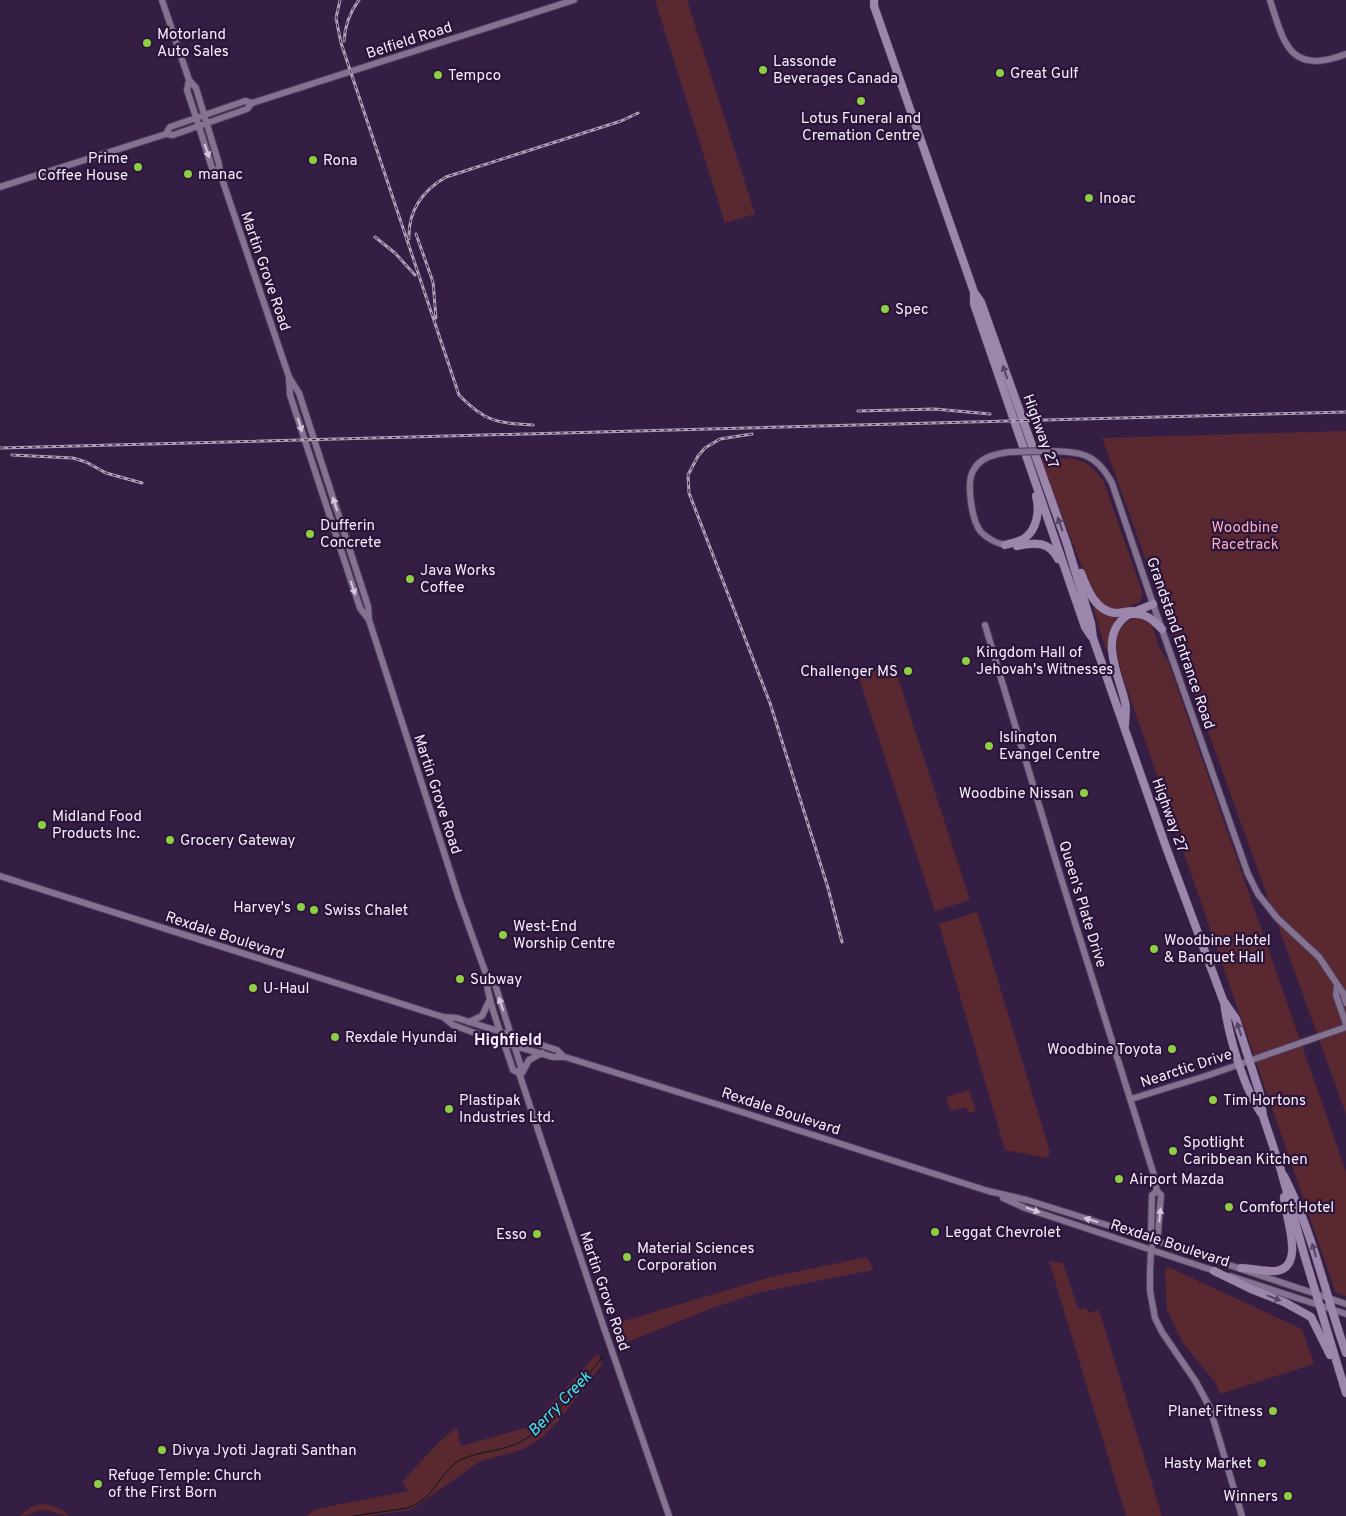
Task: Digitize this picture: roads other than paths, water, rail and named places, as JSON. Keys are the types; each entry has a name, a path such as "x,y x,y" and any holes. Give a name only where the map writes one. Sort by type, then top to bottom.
{"main road":[{"name":"Martin Grove Road","path":"162,0 189,80 196,88 220,173 289,377 290,396 360,608 369,620 459,899 486,974 490,999 513,1070 520,1075"},
{"name":"Belfield Road","path":"166,134 170,127 245,101 252,103 574,0"},
{"path":"1270,0 1283,40 1295,54 1306,60 1317,62 1331,60 1346,54"},
{"name":"Highway 27","path":"873,2 974,292 981,302 1067,544 1091,623 1093,638 1166,848 1223,1000 1226,1022 1250,1098 1262,1116"},
{"name":"Martin Grove Road","path":"189,80 187,90 198,126 212,168 220,173"},
{"name":"Belfield Road","path":"0,187 247,110 252,103"},
{"name":"Highway 27","path":"974,292 974,304 1070,584 1085,627 1093,638"},
{"name":"Grandstand Entrance Road","path":"1005,544 996,543 980,531 976,522 969,483 972,472 986,458 1010,452 1046,451 1083,454 1094,460 1107,474 1112,483 1248,874 1277,918 1319,958 1337,986 1336,995 1346,1026"},
{"path":"1005,544 1024,539 1031,532 1038,516 1038,502 1030,465"},
{"path":"1005,544 1015,546 1040,543 1050,548 1056,554 1070,584"},
{"path":"1067,544 1094,600 1101,607 1117,613 1131,610 1137,611"},
{"path":"1126,732 1125,703 1111,646 1115,629 1128,615 1153,604"},
{"path":"1128,615 1144,615 1162,629"},
{"name":"Queen's Plate Drive","path":"985,625 1061,878 1131,1099 1157,1191 1161,1195 1158,1234 1151,1250 1150,1291 1155,1318 1162,1332 1196,1382 1210,1408 1242,1516"},
{"name":"Rexdale Boulevard","path":"0,876 443,1017 457,1018 556,1050 565,1057"},
{"name":"Martin Grove Road","path":"486,974 494,981 521,1067 520,1075 585,1274 669,1516"},
{"path":"1337,986 1343,993 1346,1003"},
{"path":"468,1022 482,1016 490,999"},
{"name":"Highway 27","path":"1223,1000 1236,1019 1260,1094 1262,1116 1280,1168 1304,1219 1346,1353"},
{"name":"Rexdale Boulevard","path":"443,1017 453,1025 505,1043 553,1057 565,1057 735,1109 988,1191 1027,1200 1154,1240 1346,1304"},
{"name":"Nearctic Drive","path":"1131,1099 1249,1061 1346,1026"},
{"path":"520,1075 529,1060 542,1054"},
{"name":"Highway 27","path":"1280,1168 1283,1185 1346,1393"},
{"path":"1240,1268 1278,1271 1287,1266 1292,1258 1293,1242 1284,1206 1283,1185"},
{"name":"Rexdale Boulevard","path":"988,1191 1025,1208 1346,1314"},
{"path":"1214,1271 1250,1289 1284,1302 1311,1317 1341,1377"}],"waterway":[{"name":"Berry Creek","path":"353,1516 408,1508 416,1505 428,1495 448,1470 460,1460 509,1447 527,1438 551,1417 604,1356"}],"railway":[{"path":"340,0 336,18 341,43 459,395 484,416 501,422 533,425"},
{"path":"344,41 348,19 359,0"},
{"path":"409,239 411,219 418,203 423,195 446,177 621,121 638,113"},
{"path":"416,234 433,282 436,318"},
{"path":"375,237 395,253 415,275"},
{"path":"858,411 935,409 990,414"},
{"path":"0,448 1346,412"},
{"path":"752,434 720,439 705,448 698,456 688,475 689,493 770,703 828,888 842,942"},
{"path":"12,455 73,458 86,462 106,473 142,483"}],"place":[{"name":"Motorland Auto Sales","path":"147,43"},
{"name":"Lassonde Beverages Canada","path":"763,70"},
{"name":"Great Gulf","path":"1000,73"},
{"name":"Tempco","path":"438,75"},
{"name":"Lotus Funeral and Cremation Centre","path":"861,101"},
{"name":"Rona","path":"313,160"},
{"name":"Prime Coffee House","path":"138,167"},
{"name":"manac","path":"188,174"},
{"name":"Inoac","path":"1089,198"},
{"name":"Spec","path":"885,309"},
{"name":"Dufferin Concrete","path":"310,534"},
{"name":"Java Works Coffee","path":"410,579"},
{"name":"Kingdom Hall of Jehovah's Witnesses","path":"966,661"},
{"name":"Challenger MS","path":"908,671"},
{"name":"Islington Evangel Centre","path":"989,746"},
{"name":"Woodbine Nissan","path":"1084,793"},
{"name":"Midland Food Products Inc.","path":"42,825"},
{"name":"Grocery Gateway","path":"170,840"},
{"name":"Harvey's","path":"301,907"},
{"name":"Swiss Chalet","path":"314,910"},
{"name":"West-End Worship Centre","path":"503,935"},
{"name":"Woodbine Hotel & Banquet Hall","path":"1154,949"},
{"name":"Subway","path":"460,979"},
{"name":"U-Haul","path":"253,988"},
{"name":"Rexdale Hyundai","path":"335,1037"},
{"name":"Woodbine Toyota","path":"1172,1049"},
{"name":"Tim Hortons","path":"1213,1100"},
{"name":"Plastipak Industries Ltd.","path":"449,1109"},
{"name":"Spotlight Caribbean Kitchen","path":"1173,1151"},
{"name":"Airport Mazda","path":"1119,1179"},
{"name":"Comfort Hotel","path":"1229,1207"},
{"name":"Leggat Chevrolet","path":"935,1232"},
{"name":"Esso","path":"537,1234"},
{"name":"Material Sciences Corporation","path":"627,1257"},
{"name":"Planet Fitness","path":"1273,1411"},
{"name":"Divya Jyoti Jagrati Santhan","path":"162,1450"},
{"name":"Hasty Market","path":"1262,1463"},
{"name":"Refuge Temple: Church of the First Born","path":"98,1484"},
{"name":"Winners","path":"1288,1496"}],"district":[{"name":"Highfield","path":"508,1039"}],"park label":[{"name":"Woodbine Racetrack","path":"1245,536"}]}
